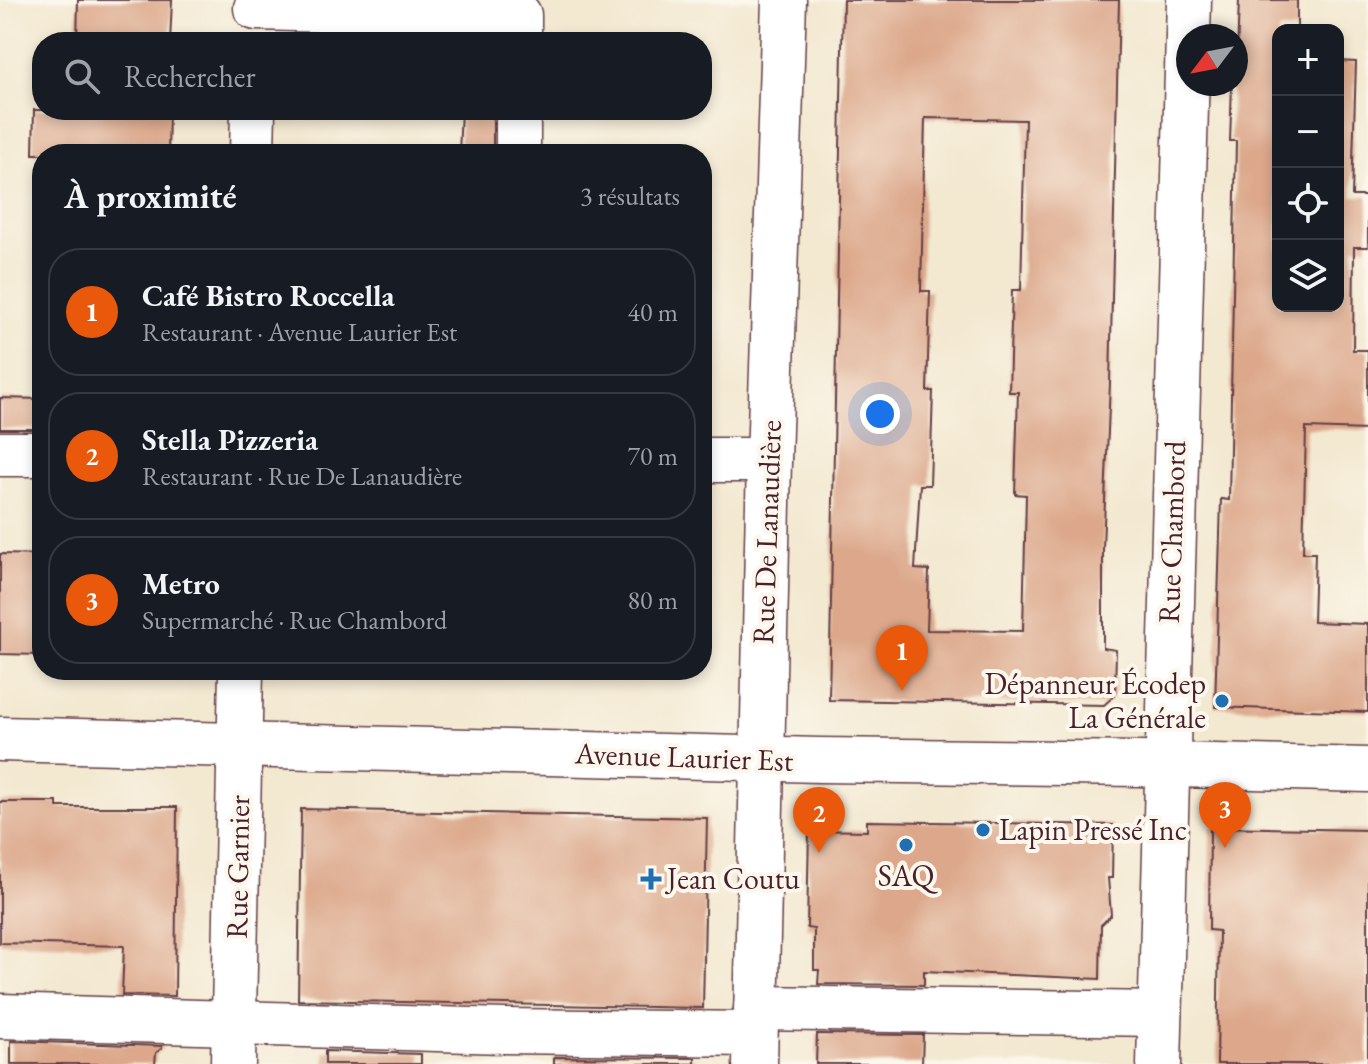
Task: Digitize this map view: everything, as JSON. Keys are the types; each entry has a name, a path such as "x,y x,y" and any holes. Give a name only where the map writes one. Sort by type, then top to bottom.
{"street":[{"name":"Rue De Lanaudière","path":"755,1035 784,0"},
{"name":"Rue Chambord","path":"1159,1064 1189,0"},
{"path":"256,17 519,15 519,32"},
{"path":"252,144 253,120"},
{"path":"518,120 518,144"},
{"path":"0,454 32,454"},
{"path":"712,460 769,460"},
{"name":"Rue Garnier","path":"233,1043 241,680"},
{"name":"Avenue Laurier Est","path":"0,739 763,759 1368,770"},
{"path":"0,1016 233,1043 504,1047 1160,1014"}],"building":[{"path":"78,0 172,0 170,32 77,32"},
{"path":"843,0 1119,0 1103,548 1103,648 1116,650 1115,695 1104,705 829,700","holes":["925,118 1025,120 1021,290 1012,290 1009,392 1018,392 1015,494 1026,495 1023,631 927,630 929,570 915,569 920,485 930,485 933,391 927,391 930,291 921,291"]},
{"path":"1239,0 1297,0 1297,24 1272,24 1272,312 1344,312 1344,61 1356,62 1352,196 1368,196 1368,247 1354,247 1353,350 1368,350 1368,430 1306,428 1303,553 1315,553 1313,622 1368,624 1368,712 1215,707 1221,499 1229,500 1236,141 1230,141 1232,96 1248,96 1248,24 1238,24"},
{"path":"34,120 169,120 168,144 33,144"},
{"path":"461,120 493,120 493,144 459,144"},
{"path":"0,398 32,399 32,429 0,429"},
{"path":"0,554 32,555 32,655 0,654"},
{"path":"0,802 57,802 57,807 177,807 175,996 122,995 124,946 0,943"},
{"path":"301,809 707,818 703,1008 298,1000"},
{"path":"867,821 1113,825 1112,878 1108,878 1111,915 1101,925 1100,979 924,971 924,985 818,984 819,970 814,970 814,929 807,928 809,830 867,831"},
{"path":"1210,827 1368,830 1368,1064 1217,1064 1219,931 1209,930"},
{"path":"817,1034 923,1035 922,1064 816,1064"},
{"path":"11,1041 162,1048 156,1053 155,1064 11,1064"},
{"path":"325,1051 421,1054 421,1064 325,1064"},
{"path":"554,1057 695,1058 695,1064 554,1064"}],"place":[{"name":"Café Bistro Roccella","path":"902,691"},
{"name":"Dépanneur Écodep La Générale","path":"1222,701"},
{"name":"Lapin Pressé Inc","path":"983,830"},
{"name":"SAQ","path":"906,845"},
{"name":"Metro","path":"1225,848"},
{"name":"Stella Pizzeria","path":"819,853"},
{"name":"Jean Coutu","path":"651,879"}]}
